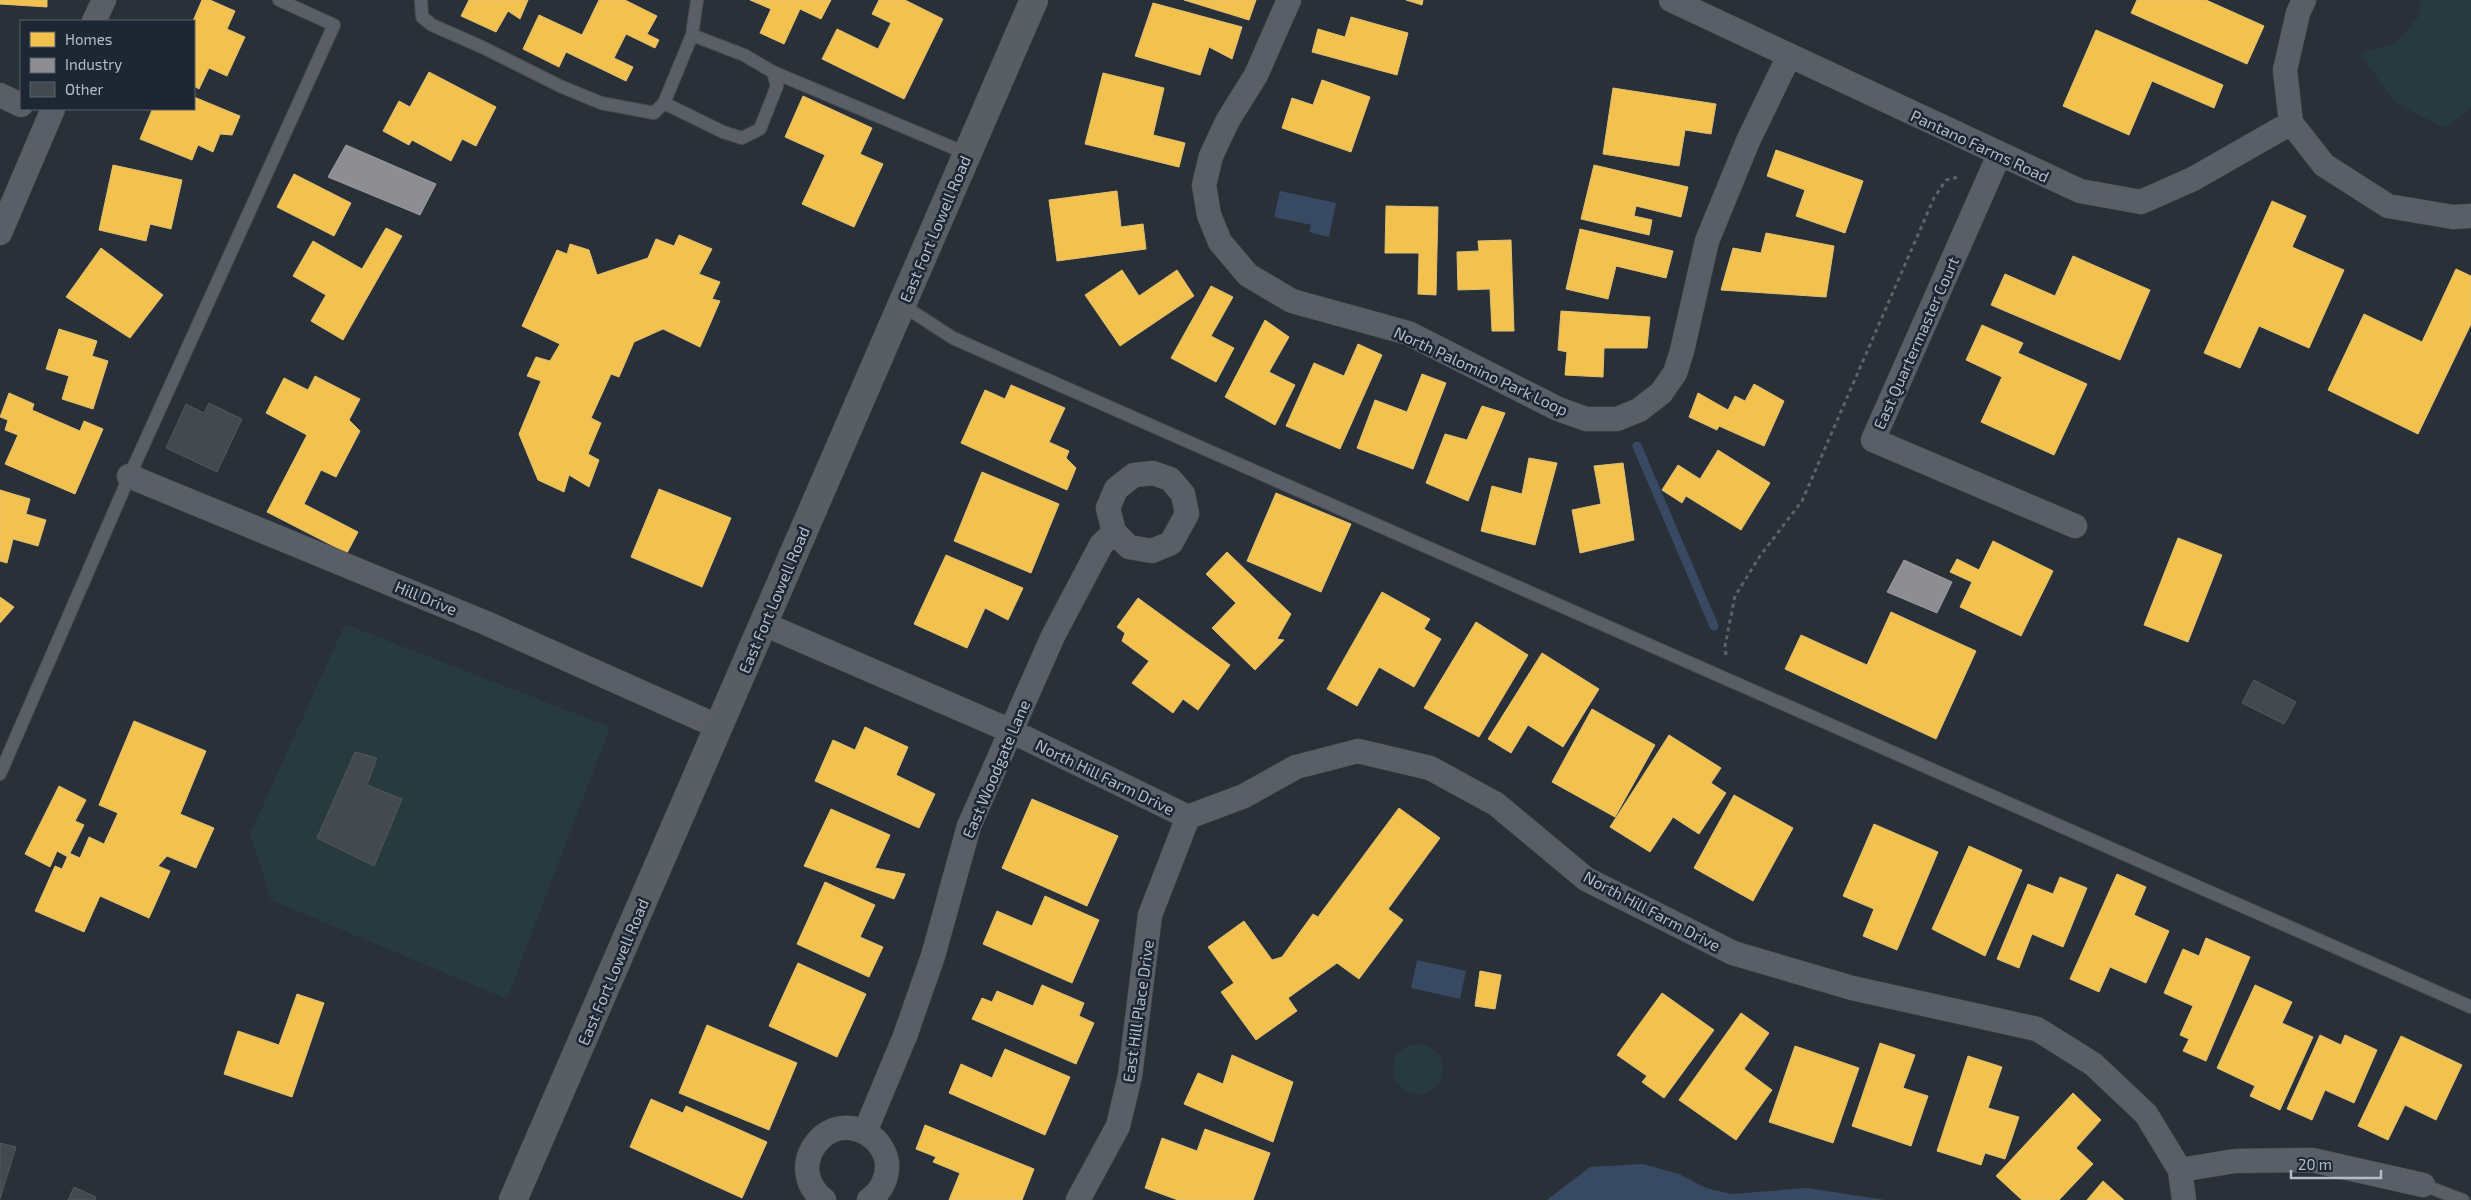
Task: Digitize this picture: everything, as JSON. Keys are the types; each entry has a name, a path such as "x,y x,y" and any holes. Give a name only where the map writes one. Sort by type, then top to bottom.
{"street":[{"path":"94,20 104,0"},
{"name":"East Fort Lowell Road","path":"514,1200 1034,0"},
{"name":"North Palomino Park Loop","path":"1289,0 1256,75 1228,120 1211,156 1204,185 1209,215 1220,242 1248,275 1292,301 1408,333 1558,409 1586,419 1617,419 1639,410 1661,393 1675,374 1707,241 1748,140 1789,56"},
{"name":"Pantano Farms Road","path":"1671,0 1999,155 2080,191 2141,202 2193,179 2291,123"},
{"path":"2304,0 2298,13 2285,70 2291,123 2324,165 2388,206 2453,217 2471,216"},
{"path":"0,95 20,105"},
{"path":"0,233 44,111"},
{"name":"East Quartermaster Court","path":"1999,155 1873,440 2076,526"},
{"name":"Hill Drive","path":"129,476 486,623 719,727"},
{"name":"East Woodgate Lane","path":"865,1132 905,1036 934,956 969,826 1052,636 1101,545 1114,532"},
{"name":"North Hill Farm Drive","path":"764,624 1011,731 1188,817 1244,796 1296,767 1358,751 1430,768 1496,804 1586,879 1733,953 1852,988 2037,1029 2093,1064 2146,1114 2180,1170"},
{"name":"East Hill Place Drive","path":"1078,1200 1118,1126 1130,1076 1150,914 1188,817"},
{"path":"824,1200 814,1189 808,1178 807,1165 810,1152 817,1141 827,1132 840,1128 852,1128 865,1132 876,1140 883,1150 887,1163 886,1176 881,1189 869,1200"},
{"path":"2184,1200 2180,1170 2234,1161 2312,1160 2423,1185"}],"lane":[{"path":"0,774 129,476 334,25 279,0"},
{"path":"421,0 422,17 432,25 600,103 654,113 664,103 674,84 692,35 697,0"},
{"path":"692,35 744,55 773,72 968,154"},
{"path":"664,103 723,132 742,138 760,129 777,86 773,72"},
{"path":"902,305 953,338 2471,1007"},
{"path":"2423,1185 2463,1200"}],"path":[{"path":"1730,680 1725,646 1735,596 1760,556 1802,501 1934,198 1946,180 1971,175 1999,155"}],"green space":[{"path":"2421,0 2471,0 2471,109 2444,128 2394,102 2360,53 2396,43 2419,16"},
{"path":"345,624 610,727 507,999 271,900 250,834"},
{"path":"1413,1044 1423,1044 1436,1051 1443,1064 1443,1074 1436,1087 1423,1094 1413,1094 1404,1090 1397,1083 1393,1074 1393,1064 1397,1055 1404,1048"}],"water":[{"path":"1280,191 1336,203 1329,237 1309,232 1311,225 1274,217"},
{"path":"1417,960 1466,971 1460,999 1411,988"},
{"path":"1643,1164 1679,1174 1706,1188 1731,1194 1807,1188 1885,1200 1547,1200 1590,1167"}],"building: Homes":[{"path":"0,0 47,0 47,7 0,4"},
{"path":"202,0 210,0 235,11 227,29 245,37 227,76 209,68 199,89 195,87 195,20 193,20"},
{"path":"469,0 528,0 520,19 508,11 496,32 461,16"},
{"path":"599,0 625,0 657,16 647,34 659,40 655,48 626,34 614,58 633,67 626,81 566,52 559,67 523,49 539,15 582,35"},
{"path":"750,0 831,0 821,19 800,9 784,44 760,33 771,9"},
{"path":"879,0 905,0 943,19 904,99 822,59 837,29 878,49 891,23 872,14"},
{"path":"1184,0 1256,0 1249,20"},
{"path":"1406,0 1423,0 1422,5"},
{"path":"2137,0 2206,0 2264,26 2247,64 2131,13"},
{"path":"1153,3 1242,27 1232,59 1209,47 1200,75 1135,56"},
{"path":"1351,17 1408,33 1397,75 1312,52 1318,29 1345,37"},
{"path":"2096,30 2223,85 2214,108 2152,81 2129,135 2063,106"},
{"path":"429,72 496,107 476,146 462,139 451,161 412,140 409,145 383,131 399,101 410,107"},
{"path":"1103,73 1164,88 1153,135 1185,143 1179,167 1085,144"},
{"path":"1322,80 1370,97 1351,152 1282,128 1292,98 1313,105"},
{"path":"1613,88 1716,104 1711,134 1685,130 1679,166 1603,154"},
{"path":"803,96 872,128 860,154 883,164 854,227 802,204 825,155 785,137"},
{"path":"195,97 240,116 232,135 220,134 213,152 198,145 192,160 140,139 152,110 195,110"},
{"path":"1776,150 1863,181 1845,233 1796,216 1805,190 1767,176"},
{"path":"113,165 182,180 171,229 150,224 146,241 99,230"},
{"path":"1594,165 1688,187 1681,217 1636,206 1634,216 1652,220 1649,235 1581,219"},
{"path":"294,174 351,203 334,236 277,207"},
{"path":"1117,191 1121,227 1143,224 1146,249 1057,261 1049,200"},
{"path":"2272,201 2306,216 2292,247 2344,270 2309,348 2259,326 2240,368 2204,353"},
{"path":"1386,206 1438,207 1436,295 1418,294 1419,253 1385,253"},
{"path":"386,228 402,236 343,340 311,321 326,295 293,276 313,241 362,269"},
{"path":"1580,229 1673,251 1666,278 1616,266 1608,299 1566,289"},
{"path":"1766,233 1834,246 1826,297 1721,290 1733,248 1761,253"},
{"path":"679,235 712,249 699,274 720,282 712,299 720,301 700,347 663,329 634,342 619,377 611,374 591,418 601,423 588,454 599,460 589,487 569,475 564,492 538,480 519,434 541,381 527,376 536,357 550,361 560,344 522,326 557,250 567,254 570,244 589,250 597,275 648,258 656,239 674,246"},
{"path":"1511,240 1514,331 1492,331 1490,289 1458,290 1457,252 1479,251 1478,241"},
{"path":"101,248 163,295 130,338 66,297"},
{"path":"2073,256 2150,290 2120,360 1991,305 2005,274 2055,296"},
{"path":"2456,269 2471,276 2471,324 2418,434 2328,390 2364,314 2422,342"},
{"path":"1122,270 1139,296 1177,270 1194,296 1120,346 1085,295"},
{"path":"1211,286 1233,297 1211,336 1234,348 1216,382 1171,358"},
{"path":"1561,311 1650,317 1647,348 1604,348 1603,377 1565,375 1567,352 1558,350"},
{"path":"1265,320 1289,337 1269,372 1295,385 1275,425 1225,397"},
{"path":"1982,325 2023,343 2018,353 2087,384 2054,455 1981,422 2002,377 1966,360"},
{"path":"59,329 97,341 92,356 108,361 93,409 62,399 69,376 46,369"},
{"path":"1358,344 1382,355 1340,449 1286,426 1314,363 1344,376"},
{"path":"1422,374 1446,383 1413,469 1357,448 1375,400 1407,412"},
{"path":"315,376 360,399 349,420 360,431 336,477 321,470 304,504 358,532 347,553 267,512 307,435 266,413 284,378 308,390"},
{"path":"1754,384 1784,401 1764,446 1719,426 1717,430 1689,417 1698,393 1728,410 1735,396 1745,401"},
{"path":"1011,385 1065,408 1049,442 1069,451 1066,458 1076,468 1067,490 961,443 985,390 1005,399"},
{"path":"9,393 34,404 32,410 80,431 84,421 103,429 75,494 5,464 18,435 5,430 8,420 0,417"},
{"path":"1482,406 1505,413 1468,501 1426,483 1445,434 1467,440"},
{"path":"1718,450 1770,483 1741,530 1686,496 1682,503 1662,490 1678,465 1700,479"},
{"path":"1529,458 1557,463 1535,545 1481,531 1492,486 1522,494"},
{"path":"1623,463 1634,540 1580,553 1572,510 1601,504 1594,466"},
{"path":"982,472 1059,504 1031,573 954,541"},
{"path":"659,489 731,518 702,587 631,557"},
{"path":"0,490 30,499 26,514 46,520 38,546 13,539 7,563 0,561"},
{"path":"1276,493 1351,524 1321,592 1247,561"},
{"path":"2178,538 2222,555 2188,642 2144,625"},
{"path":"1993,541 2053,571 2021,636 1960,607 1972,582 1950,572 1957,559 1979,570"},
{"path":"1227,552 1291,614 1277,639 1284,640 1255,670 1212,628 1236,603 1206,574"},
{"path":"946,555 1023,588 1008,620 985,608 967,648 914,624"},
{"path":"1382,592 1430,619 1424,629 1441,639 1414,687 1379,667 1357,706 1327,689"},
{"path":"0,597 14,607 0,623"},
{"path":"1138,598 1230,665 1198,710 1183,699 1173,713 1132,683 1149,661 1122,641 1125,633 1117,627"},
{"path":"1891,612 1976,651 1936,739 1785,669 1801,635 1867,665"},
{"path":"1476,622 1528,655 1479,737 1424,708"},
{"path":"1542,653 1599,689 1563,747 1528,725 1511,753 1488,739"},
{"path":"1592,709 1655,745 1615,817 1552,782"},
{"path":"134,721 206,751 180,814 214,828 196,868 167,856 158,866 170,871 149,918 100,896 84,932 35,911 55,866 62,869 69,853 80,858 89,837 104,844 118,813 99,805"},
{"path":"865,727 908,747 896,775 935,794 919,828 815,781 833,740 855,750"},
{"path":"1669,735 1721,768 1711,783 1726,793 1699,834 1673,817 1650,852 1610,827"},
{"path":"59,786 86,800 75,821 84,825 68,857 57,851 50,867 25,854"},
{"path":"1734,795 1793,828 1753,901 1694,868"},
{"path":"1032,799 1118,836 1087,906 1002,868"},
{"path":"1399,808 1440,838 1388,909 1403,920 1359,979 1337,963 1288,998 1297,1011 1256,1040 1221,992 1234,983 1208,947 1244,921 1272,960 1282,957 1313,914 1318,917"},
{"path":"831,809 890,835 875,868 905,874 894,899 804,866"},
{"path":"1874,824 1938,852 1897,950 1863,936 1874,909 1843,896"},
{"path":"1969,846 2022,870 1985,956 1932,929"},
{"path":"2117,874 2146,887 2134,915 2169,931 2146,983 2110,967 2099,992 2070,979"},
{"path":"2060,877 2087,888 2063,947 2032,934 2019,968 1997,959 2028,884 2053,894"},
{"path":"825,882 875,905 860,937 883,947 869,977 797,944"},
{"path":"1045,896 1099,920 1072,983 983,944 997,911 1032,926"},
{"path":"2206,938 2250,957 2206,1061 2183,1051 2189,1039 2180,1035 2193,1006 2164,993 2183,949 2199,956"},
{"path":"798,963 866,994 837,1057 769,1026"},
{"path":"1480,971 1501,975 1495,1009 1475,1006"},
{"path":"1042,985 1084,1003 1079,1016 1094,1023 1076,1064 972,1019 982,998 992,1002 997,991 1033,1006"},
{"path":"2255,985 2292,1002 2282,1023 2313,1037 2280,1110 2250,1096 2255,1086 2217,1068"},
{"path":"1662,993 1714,1030 1664,1098 1642,1082 1647,1076 1617,1055"},
{"path":"297,994 324,1003 292,1097 224,1074 238,1031 279,1045"},
{"path":"1741,1013 1769,1033 1744,1069 1772,1090 1736,1140 1679,1100"},
{"path":"707,1025 797,1063 769,1130 679,1093"},
{"path":"2320,1035 2341,1045 2345,1035 2377,1050 2354,1103 2325,1090 2312,1120 2287,1109"},
{"path":"2401,1036 2462,1065 2436,1120 2405,1105 2388,1140 2358,1126"},
{"path":"1880,1043 1915,1055 1903,1088 1928,1096 1911,1146 1852,1126"},
{"path":"1795,1046 1859,1068 1833,1143 1769,1122"},
{"path":"1005,1049 1070,1077 1045,1135 949,1093 961,1064 992,1078"},
{"path":"1232,1055 1293,1082 1273,1142 1184,1104 1198,1073 1223,1084"},
{"path":"1968,1056 2002,1067 1988,1108 2019,1117 2005,1159 1985,1153 1981,1165 1937,1151"},
{"path":"2073,1093 2101,1120 2076,1148 2093,1164 2059,1200 2022,1200 1996,1176"},
{"path":"651,1099 683,1113 686,1106 767,1142 742,1198 630,1147"},
{"path":"925,1125 1034,1169 1022,1200 949,1200 960,1173 933,1162 936,1157 916,1149"},
{"path":"1205,1129 1270,1153 1253,1200 1178,1200 1145,1188 1162,1138 1197,1151"},
{"path":"2103,1181 2124,1200 2087,1200"}],"building: Industry":[{"path":"346,145 436,184 420,215 328,177"},
{"path":"1904,560 1952,582 1937,613 1887,592"}],"building: Other":[{"path":"209,403 242,419 217,472 166,448 186,404 204,413"},
{"path":"2254,680 2296,702 2284,724 2242,703"},
{"path":"355,752 377,758 367,785 402,799 374,866 317,838"},
{"path":"0,1143 16,1147 0,1199"},
{"path":"74,1187 96,1197 95,1200 68,1200"}],"waterway":[{"path":"1637,446 1714,626"}]}
